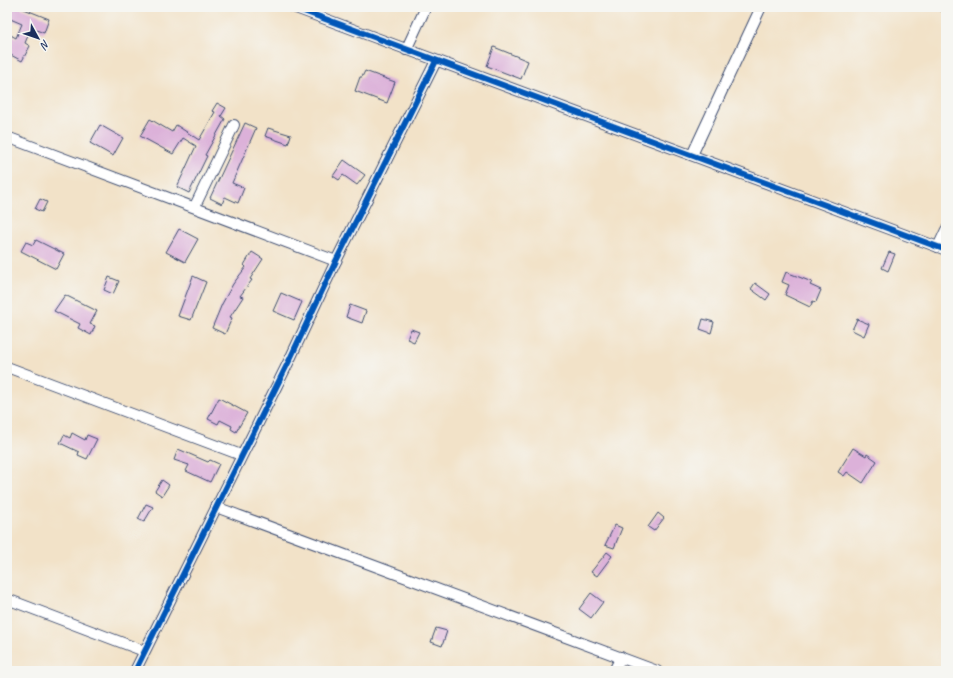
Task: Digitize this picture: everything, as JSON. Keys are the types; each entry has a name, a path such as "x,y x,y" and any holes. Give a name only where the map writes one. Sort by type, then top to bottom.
{"street":[{"path":"293,7 942,249 946,230"},
{"path":"406,50 426,7"},
{"path":"692,155 761,7"},
{"path":"135,671 144,650 290,359 336,261 436,61"},
{"path":"195,206 234,125"},
{"path":"7,137 195,206 336,261"},
{"path":"7,367 241,455"},
{"path":"216,508 657,671"},
{"path":"7,599 144,650"},
{"path":"614,671 621,657"}],"building":[{"path":"12,7 19,7 49,19 44,33 31,28 25,43 30,46 22,61 7,53 7,33 16,38 22,24 8,18"},
{"path":"494,47 528,61 521,79 487,66"},
{"path":"365,71 395,82 387,103 355,91 360,77 362,77"},
{"path":"217,103 226,108 221,116 225,119 205,155 207,156 189,193 177,187 196,146 183,138 173,154 140,136 150,119 172,132 176,125 199,140 215,112 212,111"},
{"path":"245,123 256,128 232,183 244,188 238,203 225,197 222,204 210,198"},
{"path":"100,125 123,138 113,156 90,143"},
{"path":"268,128 291,135 288,144 265,136"},
{"path":"344,160 365,175 357,185 343,175 339,180 333,176"},
{"path":"40,199 47,202 42,212 35,209"},
{"path":"179,229 198,239 185,262 166,252"},
{"path":"36,240 64,254 56,269 21,251 26,242 33,245"},
{"path":"252,252 263,259 250,279 252,280 240,296 243,297 230,317 232,318 225,334 212,328 222,304 233,284 246,267 244,265"},
{"path":"889,252 895,254 888,271 882,268"},
{"path":"786,272 812,282 810,285 821,290 816,302 813,301 810,307 785,295 789,285 782,282"},
{"path":"193,276 206,282 191,320 178,316"},
{"path":"109,277 119,281 113,294 104,290"},
{"path":"755,283 770,294 766,300 751,289"},
{"path":"281,293 302,302 294,320 273,311"},
{"path":"65,295 97,311 90,324 95,326 91,335 78,328 80,324 54,311"},
{"path":"350,305 366,311 362,323 346,317"},
{"path":"703,319 714,322 711,333 700,329"},
{"path":"857,319 869,324 864,336 852,330"},
{"path":"411,329 419,332 414,342 407,339"},
{"path":"219,398 247,413 236,432 231,429 232,426 220,420 218,424 208,419"},
{"path":"72,433 85,440 87,435 97,439 87,459 78,455 79,452 60,443 64,435 70,438"},
{"path":"853,448 866,456 867,454 877,461 863,483 847,472 844,476 838,472"},
{"path":"178,449 208,462 210,460 219,464 210,482 186,471 189,465 174,460"},
{"path":"162,480 169,485 162,496 155,491"},
{"path":"146,504 153,507 144,522 138,519"},
{"path":"658,513 664,518 654,531 648,527"},
{"path":"615,525 622,528 614,548 605,545"},
{"path":"607,552 612,556 597,576 591,572"},
{"path":"591,593 603,602 591,618 579,609"},
{"path":"436,628 447,631 442,646 431,642"}],"cycle path":[{"path":"293,7 946,250"},
{"path":"135,671 436,61"}]}
